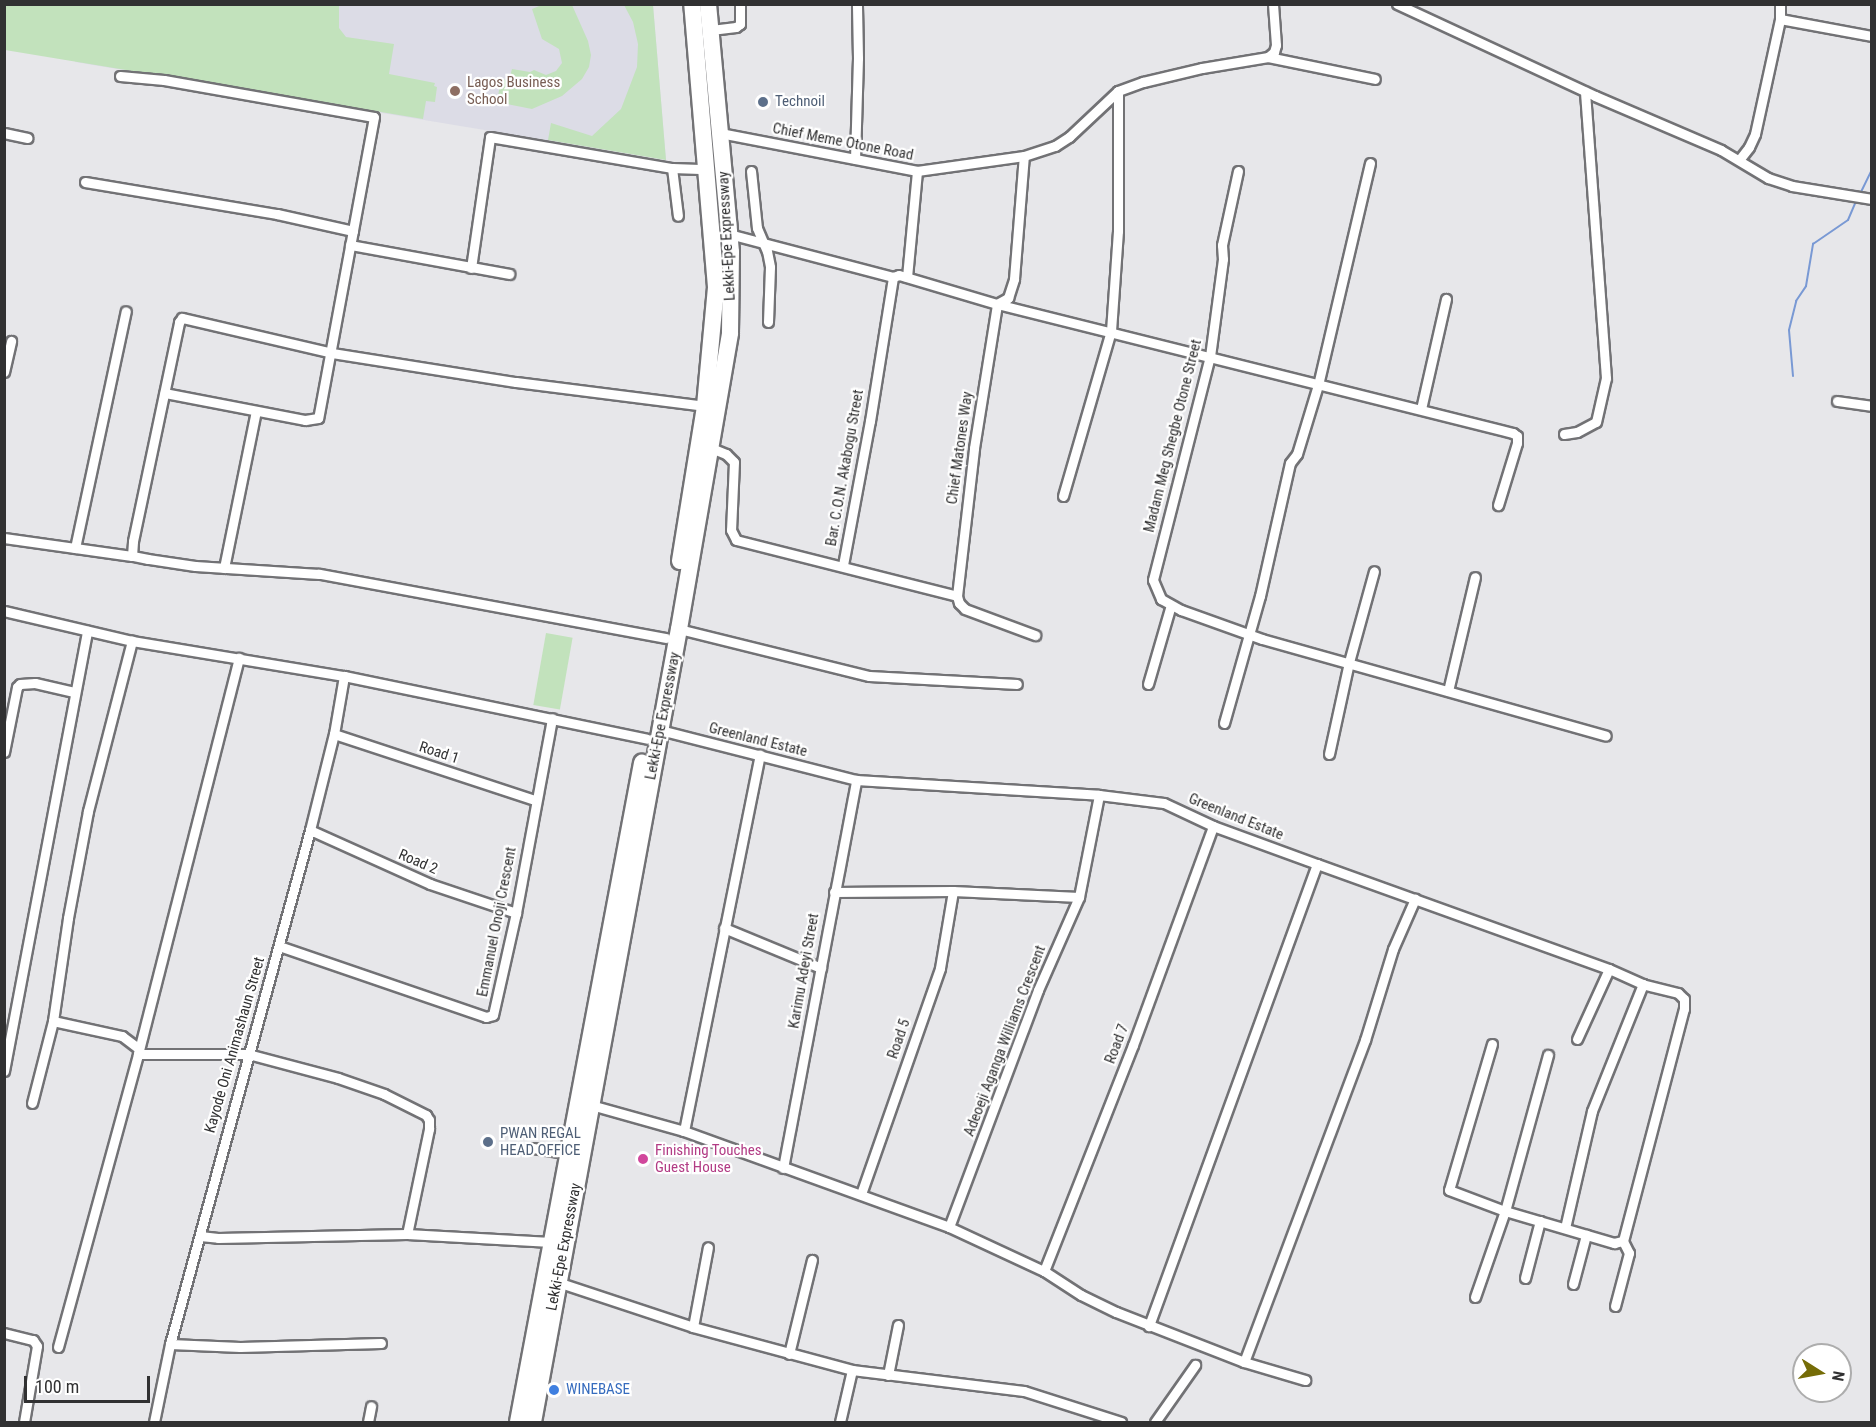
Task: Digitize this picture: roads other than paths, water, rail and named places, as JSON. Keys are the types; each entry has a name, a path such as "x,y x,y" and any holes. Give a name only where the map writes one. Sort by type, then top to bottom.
{"highway":[{"name":"Lekki-Epe Expressway","path":"672,634 705,406 716,287 693,4"},
{"name":"Lekki-Epe Expressway","path":"518,1422 568,1154 631,853 672,634 711,448 730,333 729,234 708,4"},
{"name":"Lekki-Epe Expressway","path":"533,1422 591,1105 631,853"}],"street":[{"path":"711,30 736,27 741,17 740,4"},
{"path":"855,159 857,4"},
{"path":"1268,57 1274,52 1276,45 1273,4"},
{"path":"1397,4 1585,92 1721,150 1768,178 1792,186 1872,199"},
{"path":"1739,160 1755,134 1780,19 1780,4"},
{"path":"1780,19 1872,36"},
{"path":"1063,496 1111,331 1118,231 1118,91 1143,82 1202,68 1268,57 1375,79"},
{"path":"120,76 164,80 375,117 318,417 305,420 165,393"},
{"name":"Chief Meme Otone Road","path":"720,133 917,171 1024,156 1055,146 1069,137 1118,91"},
{"path":"1564,434 1577,432 1596,422 1606,378 1585,92"},
{"path":"4,133 27,138"},
{"path":"471,268 490,137 672,168 707,169"},
{"path":"997,304 1008,298 1012,290 1024,156"},
{"path":"1224,723 1250,634 1290,463 1297,454 1318,385 1370,163"},
{"path":"672,168 678,216"},
{"path":"751,171 757,228 765,244 770,267 768,322"},
{"path":"907,277 917,171"},
{"name":"Madam Meg Shegbe Otone Street","path":"1171,605 1161,599 1153,580 1210,356 1223,259 1222,245 1238,171"},
{"path":"85,182 278,214 353,231"},
{"path":"729,234 893,277 907,277 997,304 1318,385 1501,428 1517,436 1498,505"},
{"path":"350,245 509,274"},
{"name":"Bar. C.O.N. Akabogu Street","path":"893,277 870,421 843,565 957,596 959,603 965,609 1035,635"},
{"path":"1421,409 1446,298"},
{"name":"Chief Matones Way","path":"957,596 974,448 997,304"},
{"path":"75,548 126,311"},
{"path":"132,556 140,504 179,322 182,318 332,352 516,382 705,406"},
{"path":"4,372 11,340"},
{"path":"1837,401 1872,406"},
{"path":"224,568 256,411"},
{"path":"711,448 726,454 734,462 731,530 736,540 843,565"},
{"path":"4,538 224,568 319,574 672,634 869,676 1017,684"},
{"path":"1329,754 1349,662 1374,571"},
{"path":"1448,691 1475,577"},
{"path":"1148,684 1171,605 1250,634 1606,736"},
{"name":"Greenland Estate","path":"4,611 132,641 344,676 552,718 760,755 855,780 1099,795 1164,803 1213,826 1609,969 1643,984 1678,993 1684,999 1684,1009 1623,1241"},
{"path":"4,1071 87,631"},
{"path":"32,1103 53,1021 68,918 88,811 132,641"},
{"path":"58,1347 139,1052 239,658"},
{"name":"Kayode Oni Animashaun Street","path":"154,1422 170,1344 310,830 334,735 344,676"},
{"path":"4,752 16,687 20,684 35,682 74,692"},
{"name":"Emmanuel Onoji Crescent","path":"279,946 486,1017 495,1011 516,914 535,800 552,718"},
{"name":"Road 1","path":"334,735 535,800"},
{"path":"684,1131 760,755"},
{"name":"Karimu Adeyi Street","path":"783,1168 855,780"},
{"name":"Adeoeji Aganga Williams Crescent","path":"949,1227 1038,990 1079,897 1099,795"},
{"name":"Road 7","path":"1044,1271 1133,1045 1213,826"},
{"name":"Road 2","path":"310,830 430,884 516,914"},
{"path":"1149,1326 1317,864"},
{"path":"834,892 953,891 1079,897"},
{"name":"Road 5","path":"861,1194 940,969 953,891"},
{"path":"1244,1362 1365,1040 1393,949 1415,899"},
{"path":"724,928 821,968"},
{"path":"1577,1039 1609,969"},
{"path":"1565,1228 1592,1111 1643,984"},
{"path":"53,1021 122,1036 139,1052 248,1054 338,1078 384,1094 426,1115 429,1120 429,1129 407,1234"},
{"path":"1492,1044 1449,1190 1504,1211 1614,1243 1623,1241 1629,1253 1615,1306"},
{"path":"1475,1297 1504,1211 1548,1055"},
{"path":"591,1105 684,1131 949,1227 1044,1271 1081,1295 1149,1326 1244,1362 1305,1380"},
{"path":"533,1148 568,1154"},
{"path":"1525,1278 1540,1221"},
{"path":"200,1236 218,1239 407,1234 551,1242"},
{"path":"1573,1284 1586,1235"},
{"path":"693,1327 708,1246"},
{"path":"789,1354 812,1260"},
{"path":"557,1282 693,1327 852,1370 1024,1391 1115,1422"},
{"path":"888,1375 898,1325"},
{"path":"4,1333 33,1340 37,1346 24,1422"},
{"path":"170,1344 240,1347 381,1343"},
{"path":"1155,1422 1195,1365"},
{"path":"840,1422 852,1370"},
{"path":"368,1422 371,1406"}],"waterway":[{"path":"1860,194 1872,169"},
{"path":"1793,376 1789,330 1796,301 1806,286 1813,244 1848,220 1857,199"}],"place":[{"name":"Lagos Business School","path":"455,91"},
{"name":"Technoil","path":"763,102"},
{"name":"PWAN REGAL HEAD OFFICE","path":"488,1142"},
{"name":"Finishing Touches Guest House","path":"643,1159"},
{"name":"WINEBASE","path":"554,1390"}]}
